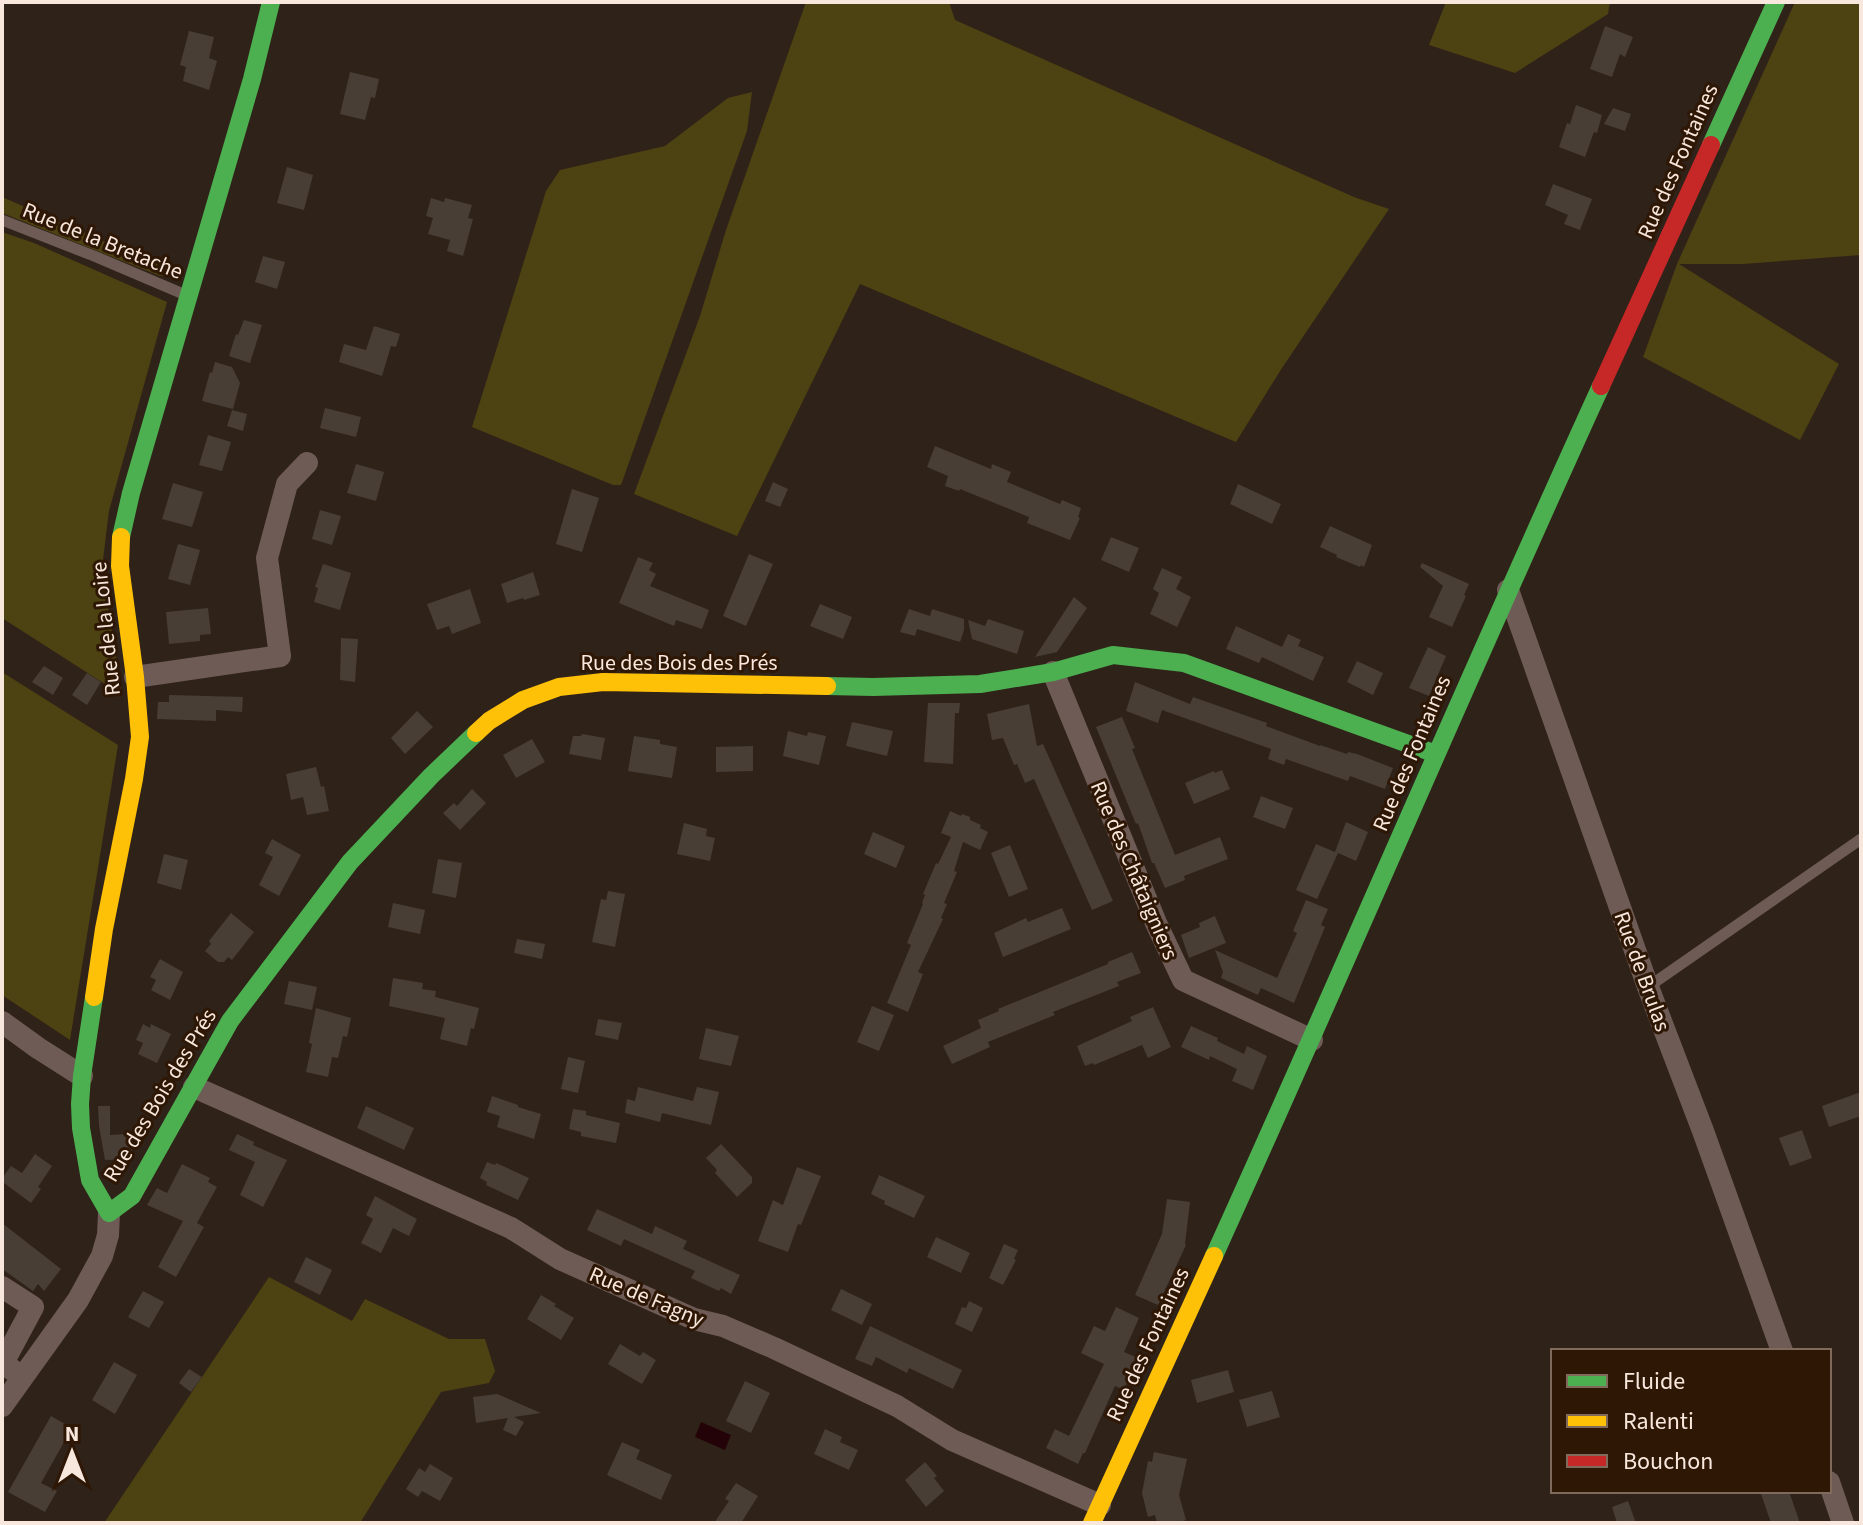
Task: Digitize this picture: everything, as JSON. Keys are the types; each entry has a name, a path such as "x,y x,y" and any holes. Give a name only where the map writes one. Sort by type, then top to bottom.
{"street":[{"name":"Rue de la Loire","path":"109,1213 90,1180 81,1128 82,1076 104,929 140,737 120,566 121,537 131,493 252,79 271,2"},
{"name":"Rue des Fontaines","path":"1094,1518 1312,1040 1508,590 1776,2"},
{"path":"135,677 280,656 267,558 287,484 307,463"},
{"name":"Rue de Brulas","path":"1508,590 1648,987 1781,1349"},
{"name":"Rue des Bois des Prés","path":"109,1213 132,1196 230,1021 350,862 431,776 489,721 523,700 559,687 603,682 873,687 980,684 1053,672 1113,655 1184,663 1436,754"},
{"name":"Rue des Châtaigniers","path":"1053,672 1156,923 1183,980 1312,1040"},
{"path":"2,1022 82,1076"},
{"name":"Rue de Fagny","path":"194,1087 511,1228 560,1259 694,1319 723,1326 774,1348 897,1406 1094,1518"},
{"path":"2,1406 78,1300 102,1256 108,1235 109,1213"},
{"path":"2,1287 33,1307 3,1364 22,1377"},
{"path":"1831,1488 1843,1523"}],"lane":[{"name":"Rue de la Bretache","path":"2,220 189,296"},
{"path":"1648,987 1861,839"}],"shaded area":[{"path":"806,2 949,2 955,20 1354,197 1389,209 1236,442 860,284 737,536 634,494 700,316 726,230"},
{"path":"1446,2 1610,2 1608,14 1515,73 1429,45"},
{"path":"1795,2 1861,2 1861,255 1743,264 1679,264 1839,364 1800,440 1643,357 1677,264"},
{"path":"752,92 747,131 621,485 613,485 472,427 546,191 560,170 665,146 728,98"},
{"path":"2,197 173,271 176,276 160,276 2,213"},
{"path":"2,232 167,302 109,511 102,568 122,695 2,618"},
{"path":"2,672 118,745 70,1040 2,995"},
{"path":"269,1277 352,1321 365,1299 449,1339 485,1339 495,1371 489,1383 441,1392 360,1523 104,1523"},
{"path":"701,1422 731,1435 725,1450 695,1437"}],"building":[{"path":"1605,26 1633,37 1625,57 1620,54 1612,77 1590,69"},
{"path":"189,31 214,37 209,58 217,61 209,90 183,81 186,67 180,65"},
{"path":"350,72 379,79 365,120 340,114"},
{"path":"1576,105 1602,115 1585,157 1559,147"},
{"path":"1613,108 1631,114 1625,131 1604,124"},
{"path":"287,167 313,175 304,210 277,203"},
{"path":"1553,184 1592,199 1580,230 1564,224 1568,215 1545,205"},
{"path":"431,198 472,205 468,218 473,219 463,256 447,251 450,240 428,234 433,218 426,216"},
{"path":"263,256 285,262 277,289 255,282"},
{"path":"244,320 262,325 250,363 229,356"},
{"path":"374,326 400,334 396,347 391,346 382,376 339,362 344,344 366,350"},
{"path":"215,362 232,367 240,383 233,409 202,401"},
{"path":"325,408 361,417 356,437 320,428"},
{"path":"232,410 247,414 243,431 227,426"},
{"path":"208,435 231,442 222,471 199,465"},
{"path":"935,446 991,469 992,464 1011,472 1007,482 1060,504 1062,500 1081,508 1070,540 1027,523 1029,517 945,486 948,476 927,467"},
{"path":"356,464 384,472 376,501 347,493"},
{"path":"773,482 788,489 780,507 765,501"},
{"path":"173,483 203,492 192,527 162,519"},
{"path":"1238,484 1281,504 1272,524 1230,504"},
{"path":"572,489 599,498 582,552 556,544"},
{"path":"320,510 341,516 332,545 312,539"},
{"path":"1330,526 1372,545 1364,567 1336,557 1320,547"},
{"path":"1111,537 1139,548 1129,572 1101,560"},
{"path":"178,544 200,550 190,585 168,579"},
{"path":"749,554 773,564 746,626 723,616"},
{"path":"638,557 653,563 649,570 656,574 650,586 709,610 702,629 676,620 674,626 619,603"},
{"path":"1422,563 1469,584 1452,627 1429,617 1443,586 1420,567"},
{"path":"323,564 351,573 340,610 314,602 318,588 315,587"},
{"path":"1162,568 1182,577 1176,589 1191,597 1177,627 1150,614 1159,593 1153,589"},
{"path":"533,572 540,595 507,603 501,584"},
{"path":"470,589 481,623 452,634 449,626 437,630 427,604"},
{"path":"1074,597 1087,608 1057,652 1035,657"},
{"path":"820,604 852,617 843,639 810,626"},
{"path":"208,608 211,634 200,635 200,641 169,644 166,612"},
{"path":"909,609 930,616 932,609 964,619 960,642 917,629 915,636 900,632"},
{"path":"988,619 1024,631 1017,654 972,639 968,620 985,626"},
{"path":"1236,626 1282,647 1288,634 1301,640 1298,646 1324,657 1313,681 1262,657 1259,663 1226,649"},
{"path":"341,638 358,639 355,682 340,680"},
{"path":"1428,647 1446,656 1429,696 1409,688"},
{"path":"1357,661 1383,673 1373,695 1347,682"},
{"path":"44,666 63,678 53,695 32,682"},
{"path":"87,673 101,682 87,705 72,695"},
{"path":"1135,682 1190,704 1193,697 1320,746 1357,754 1393,768 1385,789 1350,776 1348,781 1286,759 1284,765 1268,759 1271,749 1162,710 1158,723 1126,711"},
{"path":"169,695 243,697 242,712 216,710 216,721 157,719 158,702 169,702"},
{"path":"928,703 960,703 959,713 955,713 953,764 924,762"},
{"path":"1029,704 1037,746 1043,744 1113,901 1092,910 1034,779 1025,783 1003,738 992,740 987,714"},
{"path":"417,711 433,727 405,754 391,738"},
{"path":"1122,717 1175,855 1220,837 1228,859 1184,876 1185,880 1165,888 1096,727"},
{"path":"852,722 893,731 887,756 846,746"},
{"path":"788,731 807,736 808,732 826,736 819,765 783,756"},
{"path":"582,734 605,738 601,760 569,754 573,736"},
{"path":"634,736 660,740 660,744 677,747 672,778 628,771"},
{"path":"532,739 545,762 516,778 503,755"},
{"path":"753,746 753,771 716,772 716,747"},
{"path":"316,767 329,811 307,815 303,797 291,800 286,774"},
{"path":"1222,770 1230,789 1194,804 1185,783"},
{"path":"472,789 486,803 460,830 443,813 454,803 457,806"},
{"path":"1261,796 1293,808 1285,829 1253,817"},
{"path":"950,811 970,817 988,832 980,850 963,842 954,871 957,872 944,903 947,904 943,919 918,972 923,974 908,1012 887,1003 911,945 907,943 923,904 923,894 951,837 941,833"},
{"path":"1346,822 1368,832 1356,861 1338,853 1317,899 1296,890 1316,844 1335,852"},
{"path":"684,823 707,829 706,836 715,838 710,861 677,854"},
{"path":"873,832 905,846 896,868 864,854"},
{"path":"272,839 301,855 279,896 259,885 273,857 265,853"},
{"path":"1010,845 1028,889 1009,897 991,853"},
{"path":"164,854 188,860 181,890 157,883"},
{"path":"438,859 462,863 456,898 432,893"},
{"path":"608,891 625,894 615,947 592,942 601,899 606,900"},
{"path":"1306,900 1328,909 1321,925 1325,927 1294,1003 1261,988 1258,995 1221,978 1223,972 1215,950 1277,978 1297,933 1293,931"},
{"path":"393,903 425,910 420,934 388,927"},
{"path":"1062,908 1071,929 1003,957 994,933 1026,918 1028,922"},
{"path":"231,913 254,932 232,960 228,957 224,962 218,962 205,951"},
{"path":"1215,916 1226,943 1189,958 1181,935"},
{"path":"517,939 545,944 542,959 514,953"},
{"path":"1132,952 1141,973 1117,982 1119,986 1053,1012 1055,1015 988,1042 990,1047 952,1064 943,1046 981,1028 978,1020"},
{"path":"160,959 183,972 170,1000 151,990 156,980 150,977"},
{"path":"393,978 423,983 422,989 436,991 435,997 479,1008 467,1046 440,1039 445,1018 389,1006"},
{"path":"289,981 317,987 312,1010 284,1004"},
{"path":"872,1006 894,1015 879,1051 857,1042"},
{"path":"1153,1007 1171,1047 1148,1058 1142,1045 1085,1066 1077,1046 1132,1021 1130,1017"},
{"path":"316,1008 351,1018 338,1058 332,1057 328,1077 306,1072"},
{"path":"598,1019 622,1023 618,1040 595,1035"},
{"path":"143,1024 150,1028 151,1024 171,1034 157,1063 138,1054 143,1043 136,1040"},
{"path":"1191,1026 1244,1054 1247,1046 1267,1056 1253,1090 1232,1081 1237,1069 1181,1047"},
{"path":"706,1028 739,1036 731,1066 699,1059"},
{"path":"568,1057 585,1061 578,1093 561,1089"},
{"path":"638,1087 693,1101 697,1087 719,1092 711,1125 662,1113 660,1122 625,1113 627,1099 635,1101"},
{"path":"1861,1092 1861,1116 1829,1127 1822,1106"},
{"path":"492,1096 541,1114 534,1139 497,1127 500,1116 487,1112"},
{"path":"98,1106 110,1106 110,1135 127,1134 132,1141 132,1159 105,1160"},
{"path":"366,1106 414,1128 404,1150 357,1128"},
{"path":"573,1109 620,1123 616,1143 581,1136 581,1132 569,1129"},
{"path":"1802,1130 1812,1158 1790,1166 1779,1138"},
{"path":"237,1134 287,1160 263,1207 240,1195 255,1162 229,1150"},
{"path":"721,1144 752,1177 752,1183 737,1197 706,1158"},
{"path":"35,1154 52,1166 31,1203 4,1183 3,1177 11,1166 22,1173"},
{"path":"487,1162 529,1178 518,1200 486,1185 487,1182 480,1178"},
{"path":"182,1164 210,1178 208,1182 217,1187 197,1223 204,1227 176,1277 158,1267 183,1221 147,1205 157,1188 167,1193"},
{"path":"797,1167 821,1176 788,1252 758,1241 773,1200 783,1205"},
{"path":"879,1175 925,1196 914,1218 871,1194"},
{"path":"375,1196 417,1219 409,1236 393,1228 381,1253 361,1243 373,1219 366,1215"},
{"path":"1167,1199 1190,1202 1186,1245 1158,1305 1135,1295 1162,1234"},
{"path":"597,1209 652,1234 655,1226 687,1241 683,1249 740,1275 731,1294 691,1278 695,1271 624,1239 621,1246 587,1230"},
{"path":"2,1223 61,1269 44,1291 38,1284 33,1291 2,1269"},
{"path":"936,1237 970,1253 961,1273 927,1257"},
{"path":"1004,1244 1018,1250 1003,1285 989,1278"},
{"path":"306,1257 332,1270 320,1295 294,1282"},
{"path":"841,1289 872,1304 862,1325 831,1310"},
{"path":"143,1291 164,1302 149,1328 128,1317"},
{"path":"541,1295 574,1318 561,1340 527,1319"},
{"path":"969,1301 983,1308 972,1332 955,1324 962,1307 966,1308"},
{"path":"1116,1307 1139,1318 1124,1352 1138,1358 1124,1390 1115,1386 1078,1464 1046,1448 1055,1429 1069,1436 1104,1364 1081,1353 1094,1326 1105,1331"},
{"path":"870,1326 962,1370 953,1389 909,1368 907,1373 876,1357 872,1366 855,1359"},
{"path":"620,1344 640,1356 643,1352 656,1360 642,1384 608,1364"},
{"path":"114,1362 137,1375 115,1414 92,1400"},
{"path":"189,1369 202,1377 191,1392 179,1383"},
{"path":"1228,1370 1234,1392 1197,1403 1191,1380"},
{"path":"745,1381 770,1393 751,1433 726,1421"},
{"path":"1272,1391 1280,1417 1247,1427 1239,1400"},
{"path":"497,1394 541,1413 514,1417 524,1422 516,1436 503,1430 508,1418 476,1423 473,1397"},
{"path":"51,1416 72,1428 41,1483 57,1491 45,1512 8,1492"},
{"path":"825,1429 842,1437 840,1442 858,1450 849,1470 814,1454"},
{"path":"622,1442 640,1450 636,1459 672,1475 661,1500 607,1475"},
{"path":"1154,1452 1187,1459 1179,1495 1186,1520 1157,1523 1155,1515 1148,1517 1142,1493 1148,1461 1152,1462"},
{"path":"925,1462 944,1491 926,1507 905,1480"},
{"path":"430,1464 453,1478 440,1501 422,1491 418,1497 406,1489 419,1468 425,1472"},
{"path":"736,1483 758,1496 741,1523 714,1523 729,1501 725,1499"},
{"path":"1761,1493 1790,1493 1800,1523 1771,1523"},
{"path":"1628,1501 1636,1523 1617,1523 1612,1507"}],"traffic: fast":[{"path":"121,537 131,493 252,79 271,2"},
{"path":"1711,145 1776,2"},
{"path":"1214,1256 1601,386"},
{"path":"827,686 980,684 1053,672 1113,655 1184,663 1436,754"},
{"path":"94,997 82,1076 81,1128 90,1180 109,1213 132,1196 230,1021 350,862 476,733"}],"traffic: slow":[{"path":"94,997 140,737 120,566 121,537"},
{"path":"476,733 523,700 559,687 603,682 827,686"},
{"path":"1092,1523 1214,1256"}],"traffic: jam":[{"path":"1601,386 1711,145"}]}
